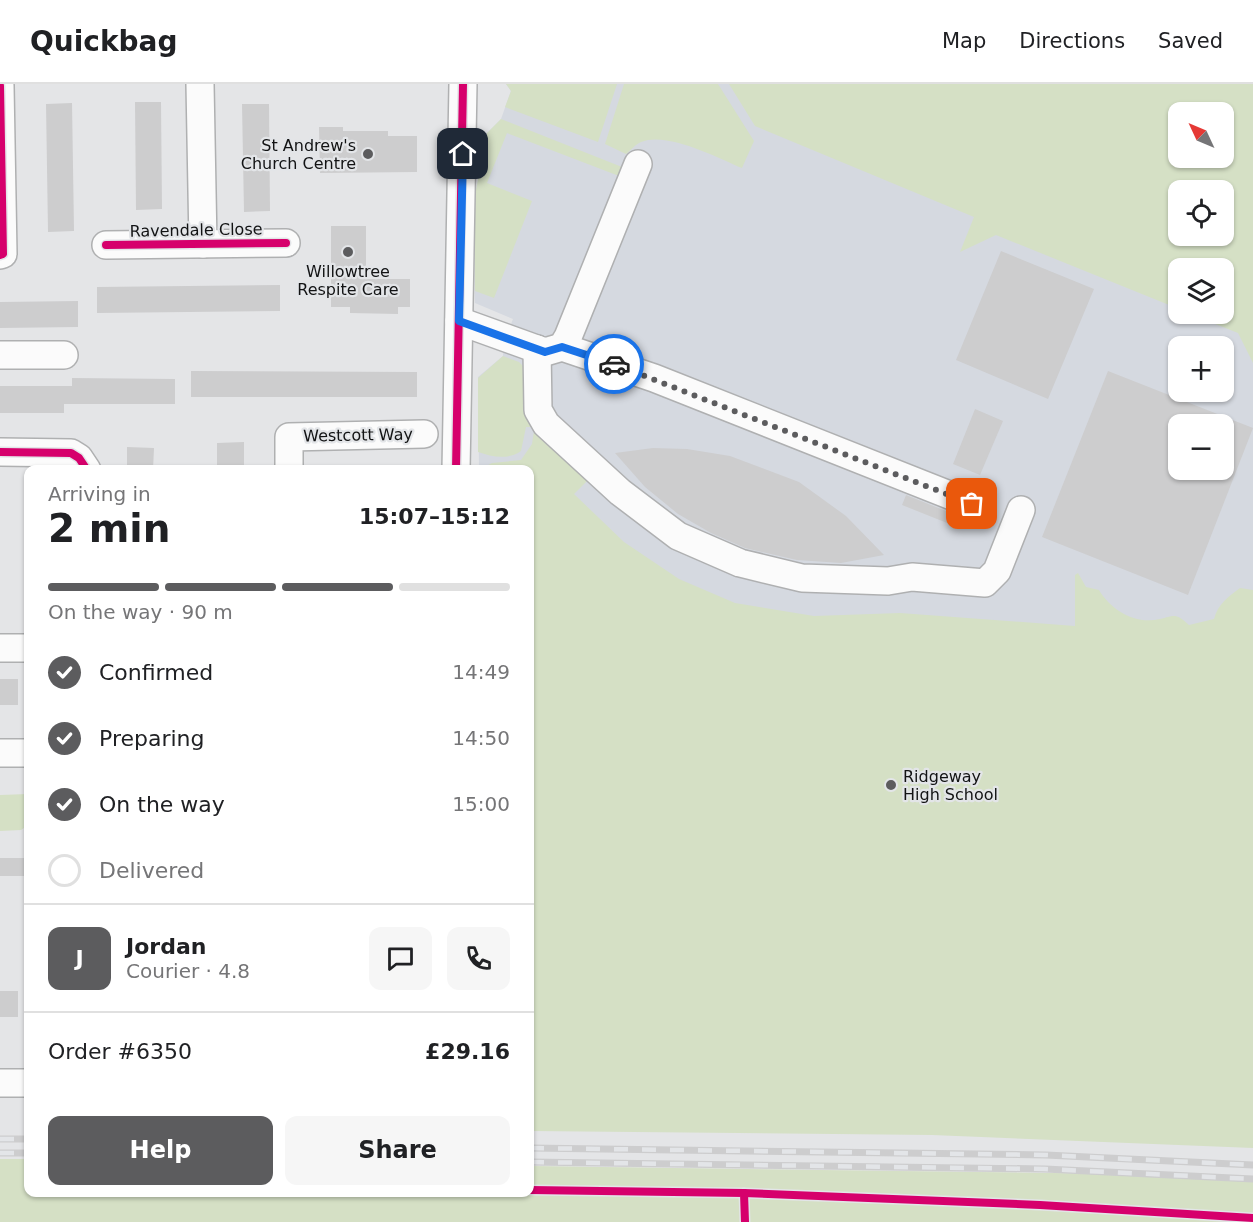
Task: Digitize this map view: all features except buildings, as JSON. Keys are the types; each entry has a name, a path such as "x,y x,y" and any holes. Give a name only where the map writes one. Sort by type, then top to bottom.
{"street":[{"name":"Ravendale Close","path":"200,84 203,244"},
{"path":"456,465 463,84"},
{"path":"0,86 3,255 0,255"},
{"path":"638,164 568,337 550,348 538,410 546,424 620,492 678,536 740,563 802,578 888,581 929,578 985,583 997,571 1021,510"},
{"name":"Ravendale Close","path":"106,245 286,243"},
{"path":"459,321 654,378 972,504"},
{"path":"0,356 64,355"},
{"name":"Westcott Way","path":"289,465 289,437 424,434"},
{"path":"0,452 71,453 82,465"},
{"path":"0,648 24,648"},
{"path":"0,1083 24,1083"}],"shaded area":[{"name":"Ridgeway High School","path":"506,84 1253,84 1253,1132 534,474 534,465 479,465 478,377 503,356 503,344 513,319 475,303 474,200 487,133 501,119 511,91"}],"green space":[{"path":"506,84 617,84 598,142 505,107 511,91"},
{"path":"624,84 718,84 754,141 742,168 706,152 664,140 641,142 626,154 605,144"},
{"path":"729,84 1253,84 1253,363 1238,333 1215,324 1234,324 1234,258 1168,258 1168,305 996,235 960,252 974,217 755,126"},
{"path":"501,119 622,167 619,176 507,133 487,183 532,201 494,298 475,291 474,200 487,133"},
{"path":"503,356 519,362 526,369 533,427 526,427 521,451 511,456 500,457 478,452 478,378"},
{"path":"534,431 546,445 587,481 574,494 624,542 679,579 735,603 814,616 900,613 1075,626 1075,575 1078,573 1086,587 1099,590 1117,610 1133,618 1151,620 1175,616 1189,625 1214,619 1221,605 1240,588 1253,590 1253,1148 932,1135 534,1131 534,465 488,465 521,460 532,444"},
{"path":"24,794 24,828 21,830 0,831 0,795"},
{"path":"0,1159 24,1159 24,1197 534,1197 534,1166 1194,1175 1253,1179 1253,1222 0,1222"}],"railway":[{"path":"0,1139 24,1139"},
{"path":"534,1148 1046,1155 1253,1165"},
{"path":"0,1153 24,1153"},
{"path":"534,1162 1045,1169 1253,1179"}],"cycle path":[{"path":"456,465 463,84"},
{"path":"0,86 3,254 0,255"},
{"path":"106,245 286,243"},
{"path":"0,452 71,453 79,458 84,465"},
{"path":"534,1190 744,1193 745,1222"},
{"path":"744,1193 1040,1205 1253,1218"}],"way so far":[{"path":"614,364 972,504"}],"place":[{"name":"St Andrew's Church Centre","path":"368,154"},
{"name":"Willowtree Respite Care","path":"348,252"},
{"name":"Ridgeway High School","path":"891,785"}],"route":[{"path":"463,154 459,321 545,352 562,347 614,364"}]}
